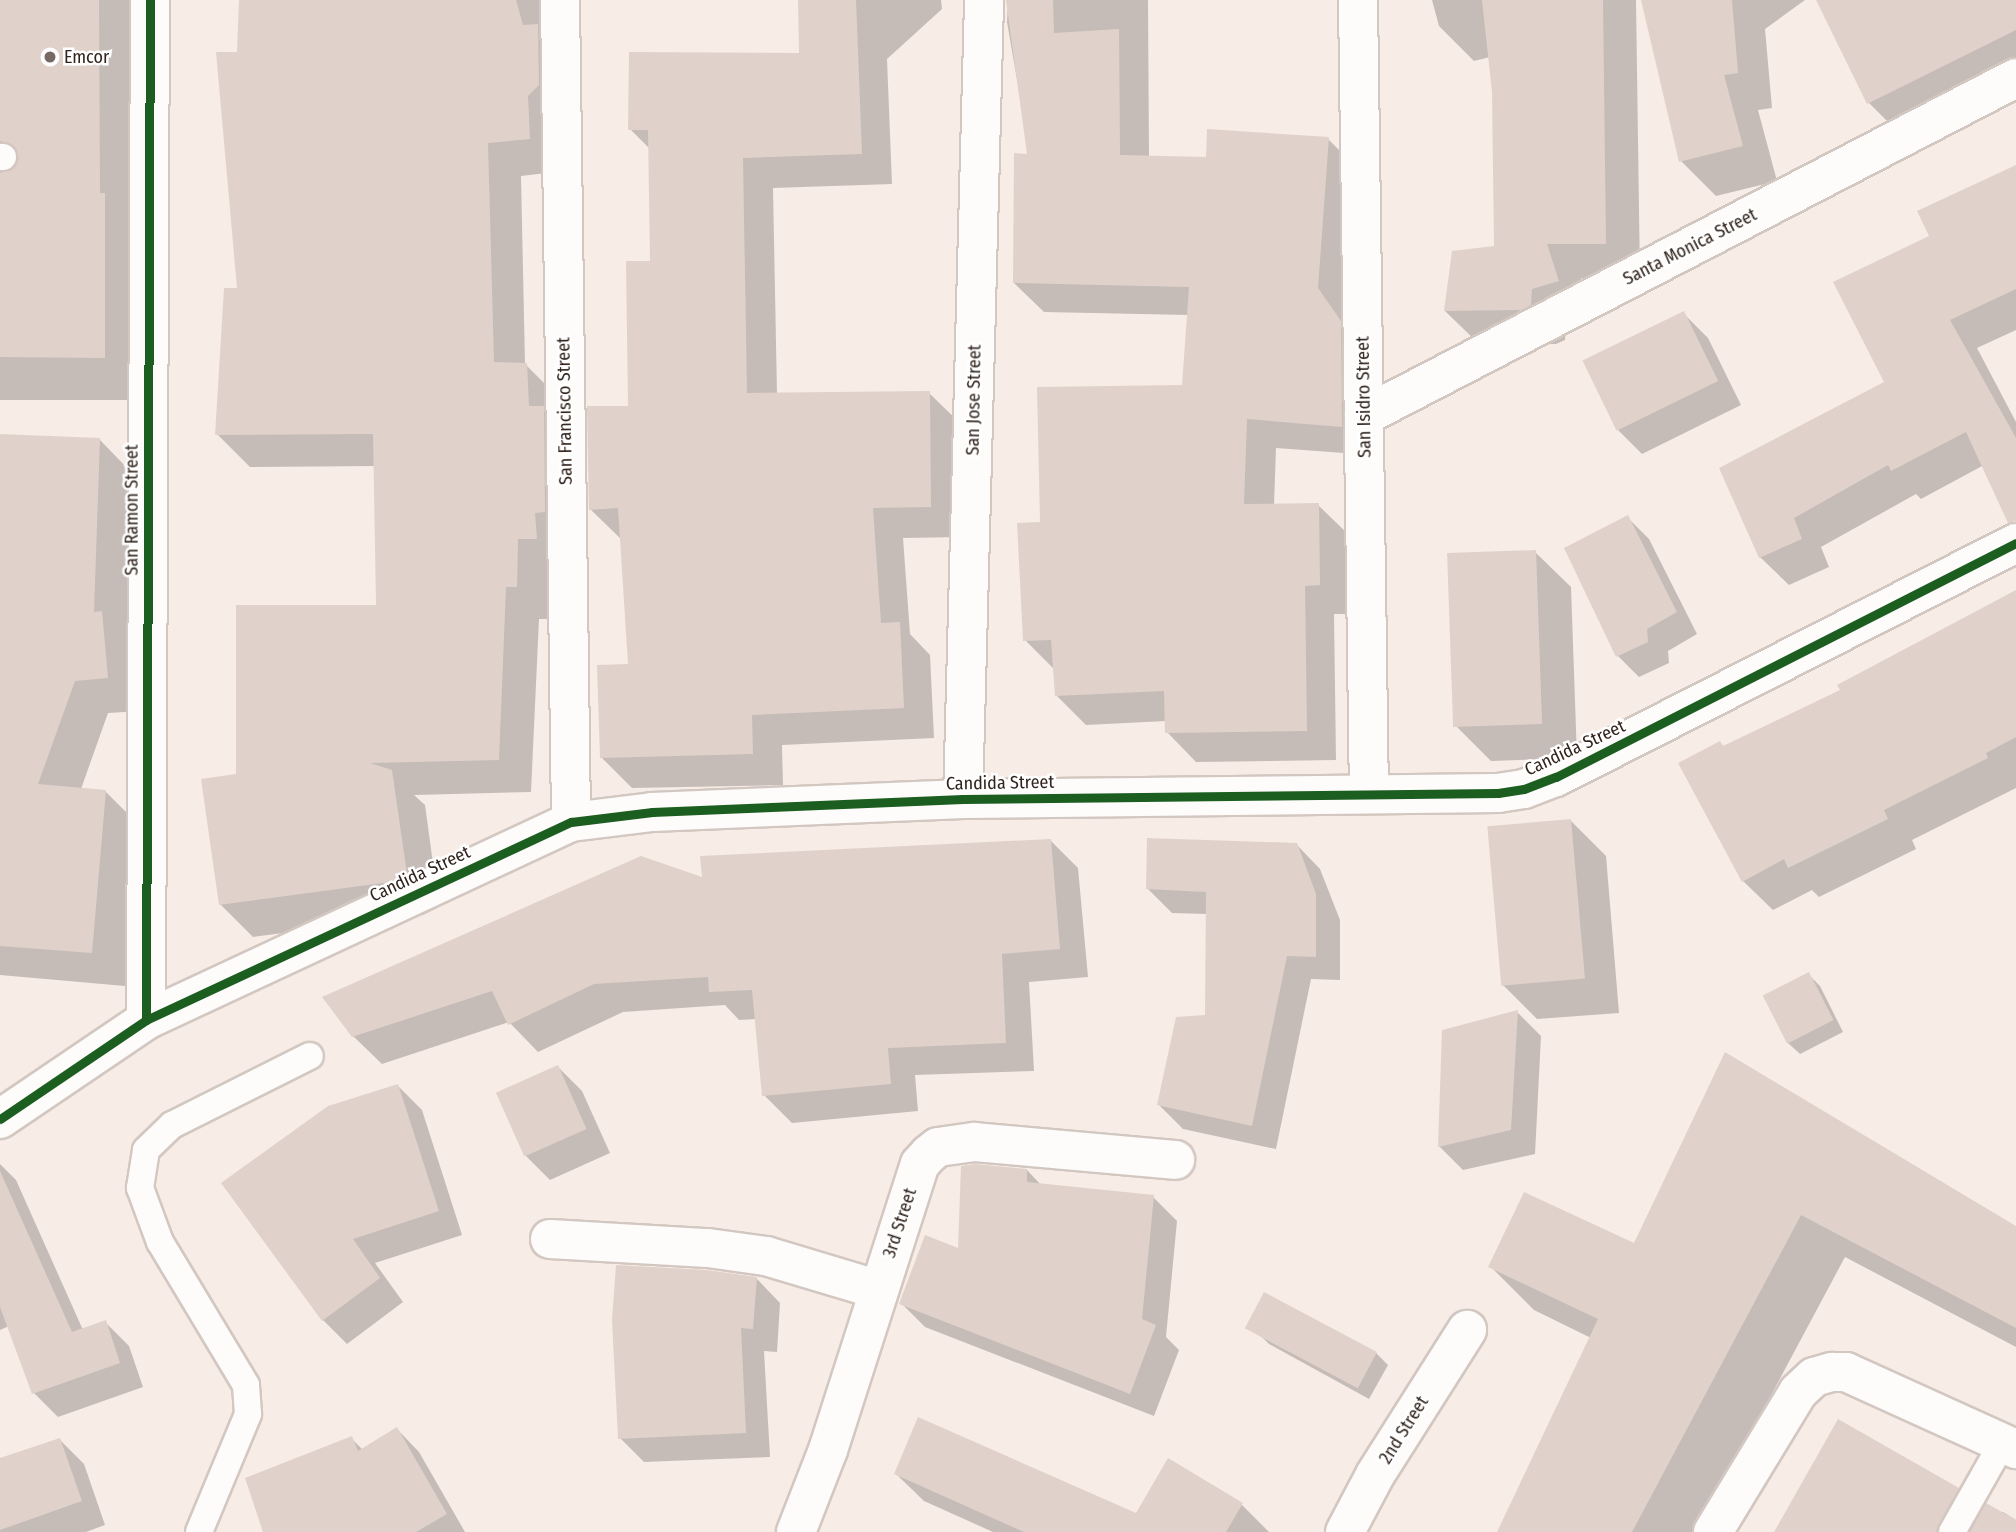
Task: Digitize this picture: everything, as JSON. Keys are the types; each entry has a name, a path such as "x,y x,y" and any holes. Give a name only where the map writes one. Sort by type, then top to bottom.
{"street":[{"name":"San Ramon Street","path":"146,1020 150,0"},
{"name":"San Francisco Street","path":"560,0 571,822"},
{"name":"San Jose Street","path":"963,799 984,0"},
{"name":"San Isidro Street","path":"1358,0 1369,794"},
{"name":"Santa Monica Street","path":"1364,416 2016,78"},
{"name":"Candida Street","path":"0,1119 146,1020 571,822 652,812 963,799 1498,793 1524,789 1556,777 2016,542"},
{"name":"3rd Street","path":"796,1532 828,1450 920,1164 938,1147 975,1142 1175,1160"},
{"path":"550,1239 708,1248 766,1256 878,1290"},
{"name":"2nd Street","path":"1345,1532 1375,1475 1467,1330"},
{"path":"1713,1532 1798,1392 1814,1377 1832,1372 1846,1373 2009,1446"}],"lane":[{"path":"199,1532 248,1414 246,1385 160,1242 140,1188 146,1150 173,1125 310,1055"},
{"path":"1952,1532 2009,1446"}],"building":[{"path":"0,0 99,0 100,193 105,193 105,358 0,357 0,173 11,170 19,158 11,144 0,141"},
{"path":"239,0 516,0 523,25 538,24 539,85 528,96 530,139 488,143 494,362 527,363 529,406 544,406 545,512 535,513 537,539 518,539 517,587 506,587 499,760 370,763 392,770 407,874 390,882 219,905 201,779 236,774 236,605 376,605 373,434 215,435 224,288 237,288 216,52 237,52"},
{"path":"798,0 856,0 862,154 743,158 747,393 930,391 931,507 873,508 881,623 900,622 904,708 752,715 753,754 600,758 597,665 628,664 618,508 589,510 587,406 628,406 626,261 650,261 648,130 628,130 629,52 799,53"},
{"path":"1006,0 1053,0 1054,33 1119,29 1120,155 1206,157 1207,129 1329,137 1318,288 1341,321 1342,427 1247,419 1244,504 1319,503 1320,585 1305,586 1307,731 1165,733 1164,691 1055,696 1051,640 1023,641 1017,523 1040,522 1037,387 1182,385 1189,287 1013,283 1014,153 1027,154"},
{"path":"1482,0 1603,0 1606,244 1547,244 1559,281 1532,289 1531,305 1521,310 1444,311 1452,251 1494,246 1492,92"},
{"path":"1641,0 1732,0 1738,73 1724,75 1743,146 1679,162"},
{"path":"1816,0 2016,0 2016,30 1867,104"},
{"path":"2016,165 2016,289 1950,320 2016,438 2016,521 2008,523 1966,432 1891,471 1888,465 1794,518 1802,539 1759,558 1719,468 1884,382 1833,282 1929,236 1917,211"},
{"path":"1684,311 1718,381 1617,431 1582,361"},
{"path":"0,434 100,438 94,612 102,611 108,678 75,681 38,784 106,790 92,953 0,946"},
{"path":"1628,515 1677,612 1647,629 1648,642 1616,657 1564,548"},
{"path":"1536,550 1542,724 1453,727 1447,553"},
{"path":"2016,590 2016,737 1986,753 1988,758 1884,810 1888,819 1788,868 1784,859 1742,882 1678,763 1720,741 1723,746 1840,690 1837,685"},
{"path":"1571,819 1585,978 1501,986 1487,826"},
{"path":"1147,838 1297,843 1316,894 1316,957 1287,956 1252,1126 1157,1105 1176,1017 1205,1015 1206,892 1146,889"},
{"path":"1051,839 1060,949 1002,954 1006,1043 888,1048 891,1084 762,1096 752,990 709,992 708,977 594,984 508,1025 492,991 352,1037 322,997 641,856 702,877 700,856"},
{"path":"1809,972 1834,1020 1787,1044 1763,996"},
{"path":"1518,1010 1511,1130 1438,1147 1442,1030"},
{"path":"1725,1052 2016,1226 2016,1328 1801,1215 1632,1532 1497,1532 1598,1319 1488,1267 1524,1192 1634,1243"},
{"path":"558,1065 586,1129 524,1157 496,1093"},
{"path":"398,1084 439,1211 353,1239 380,1278 322,1321 221,1183 328,1106"},
{"path":"975,1164 1027,1169 1027,1182 1154,1195 1142,1319 1156,1325 1130,1394 899,1304 925,1235 958,1248 961,1166"},
{"path":"0,1171 72,1332 106,1320 120,1363 32,1394 0,1307"},
{"path":"616,1265 706,1270 757,1277 753,1329 741,1328 746,1433 618,1439 612,1320"},
{"path":"1264,1292 1377,1352 1358,1388 1245,1328"},
{"path":"918,1417 1136,1513 1168,1458 1243,1503 1226,1532 1024,1532 894,1474"},
{"path":"1838,1419 1959,1488 1936,1532 1774,1532"},
{"path":"397,1427 447,1514 416,1532 263,1532 245,1478 352,1436 358,1451"},
{"path":"60,1438 82,1501 0,1530 0,1458"},
{"path":"1986,1503 2016,1520 2016,1532 1970,1532"}],"cycle path":[{"path":"146,1020 150,0"},
{"path":"0,1119 146,1020 571,822 652,812 963,799 1498,793 1524,789 1556,777 2016,543"}],"place":[{"name":"Emcor","path":"50,57"}]}
